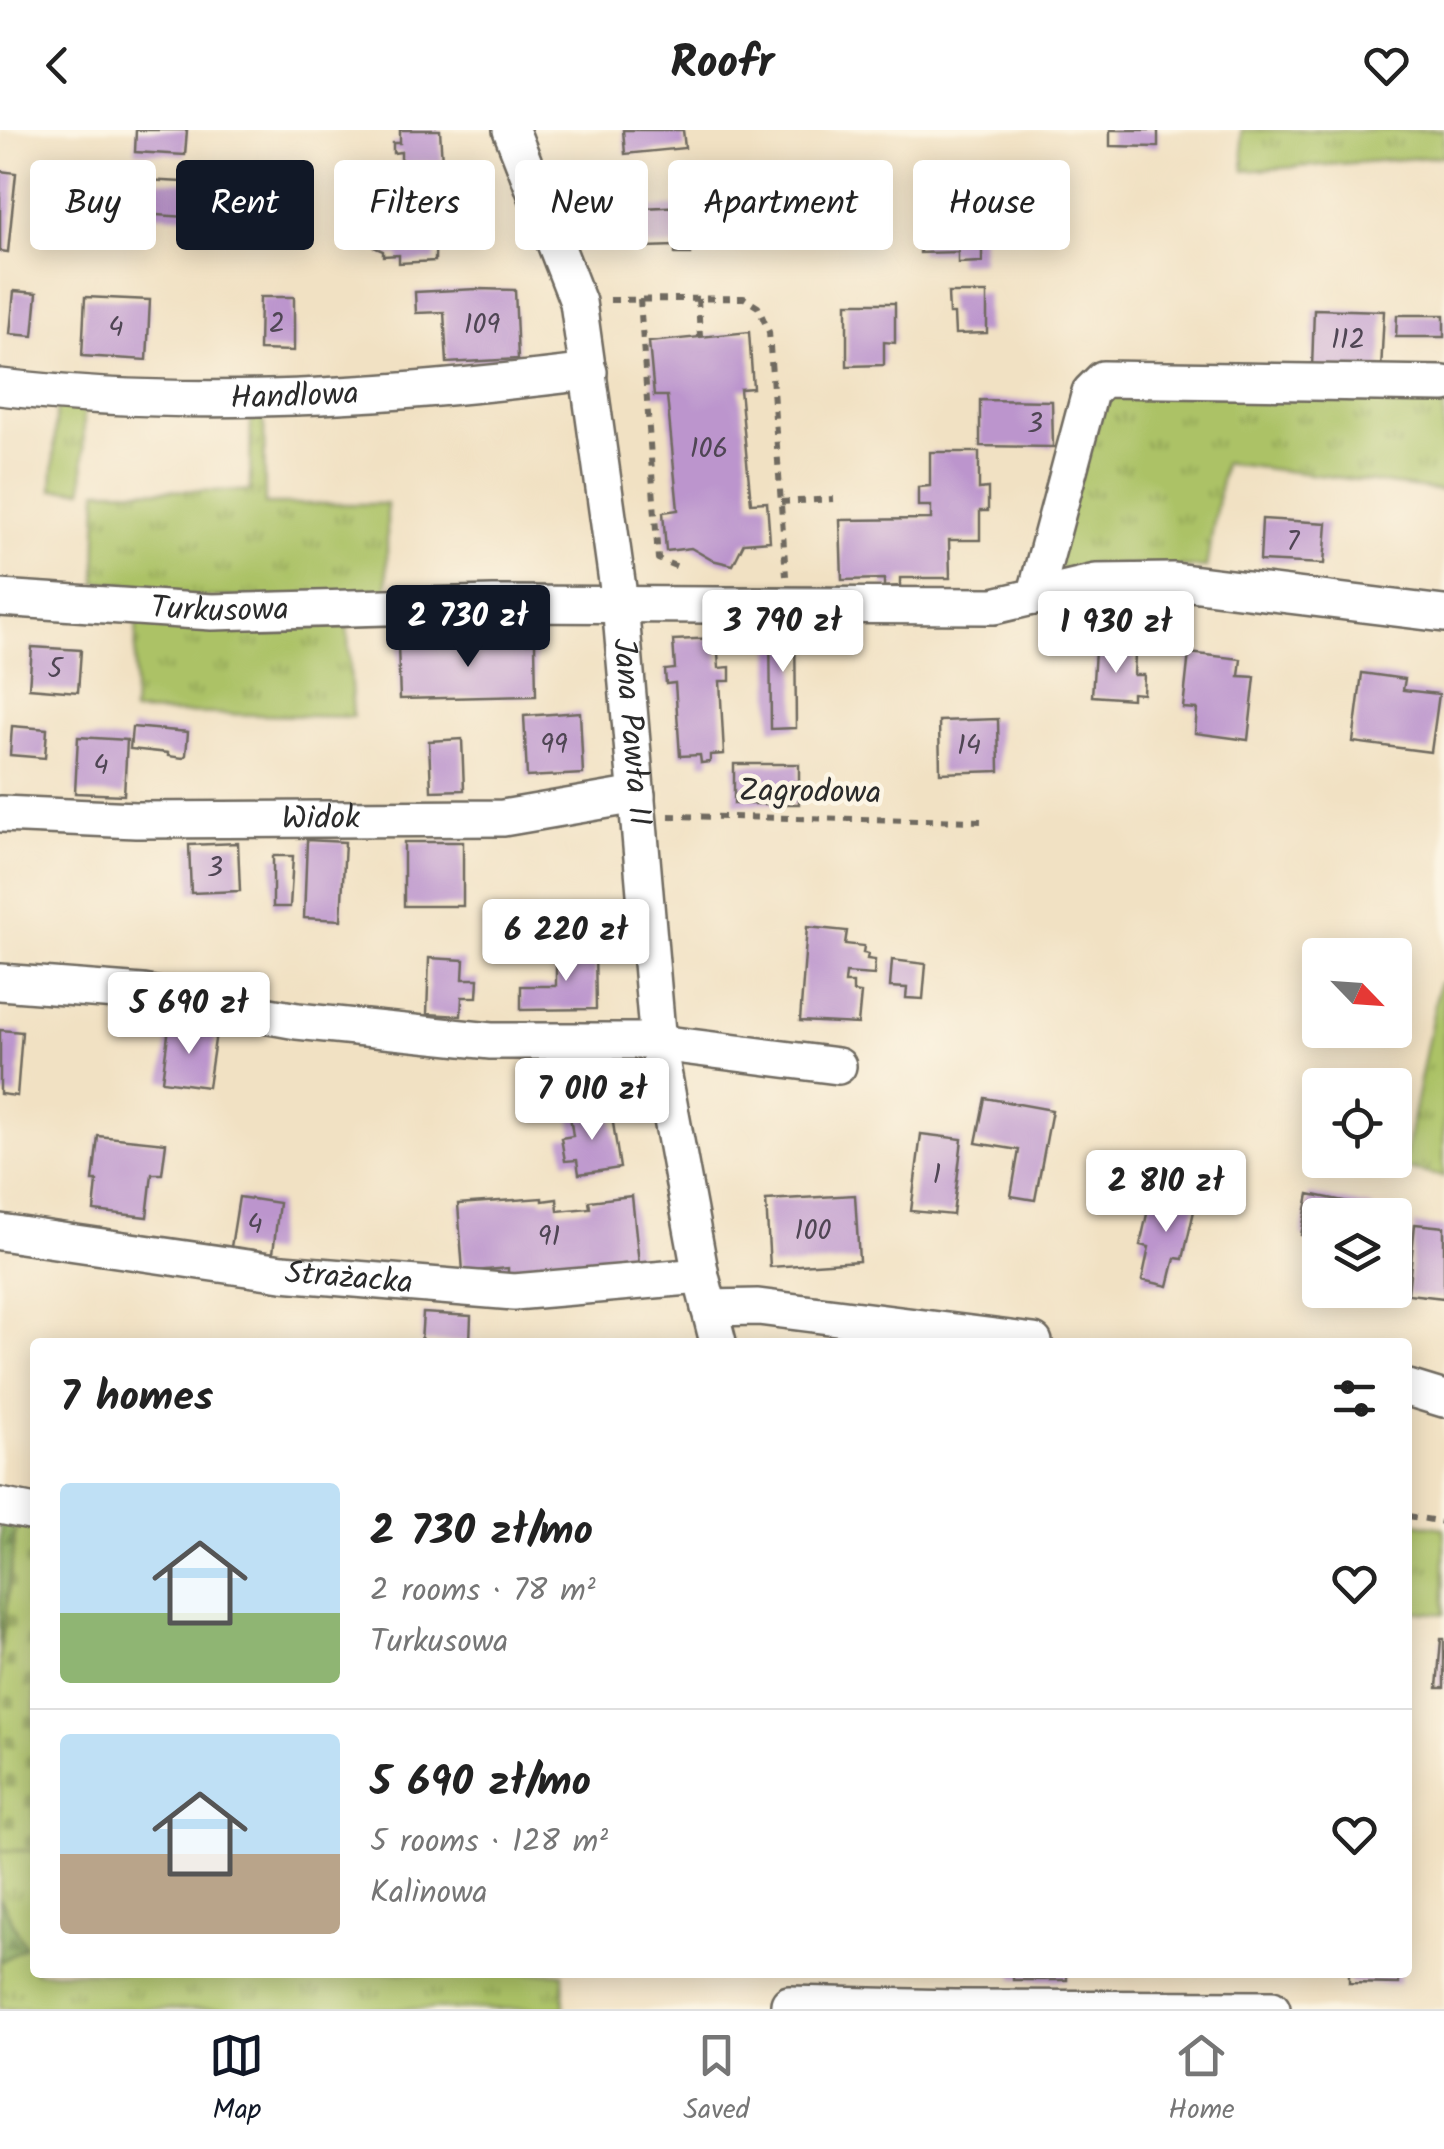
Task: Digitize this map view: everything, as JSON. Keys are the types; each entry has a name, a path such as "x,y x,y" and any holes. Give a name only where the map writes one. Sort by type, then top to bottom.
{"street":[{"name":"Jana Pawła II","path":"511,130 578,302 620,603 658,1044 717,1338"},
{"name":"Handlowa","path":"0,387 64,394 268,398 440,390 589,372"},
{"path":"1035,597 1090,392 1103,379 1444,384"},
{"name":"Turkusowa","path":"0,598 212,612 620,603 707,607 994,606 1096,582 1174,581 1444,614"},
{"name":"Widok","path":"1,814 136,820 503,818 637,806"},
{"path":"0,982 143,992 297,1021 472,1039 644,1041 838,1066"},
{"name":"Strażacka","path":"0,1232 282,1273 514,1292 705,1292 758,1307 1002,1338"},
{"path":"1412,1389 1444,1399"},
{"path":"0,1506 30,1512"},
{"path":"791,1995 954,2008 1272,2009"}],"path":[{"path":"600,300 744,298 758,307 769,332 786,577 769,575"},
{"path":"640,299 658,560 698,570"},
{"path":"698,299 700,336"},
{"path":"636,427 649,426"},
{"path":"781,502 834,499"},
{"name":"Zagrodowa","path":"637,806 981,821"},
{"path":"1412,1517 1444,1522"}],"green space":[{"path":"1241,130 1444,130 1444,156 1244,171"},
{"path":"1110,386 1444,398 1444,491 1224,463 1206,568 1087,564 1054,575 1055,553"},
{"path":"57,400 84,411 83,490 52,490"},
{"path":"251,412 264,413 265,504 387,504 387,598 175,597 147,587 96,582 98,490 250,491"},
{"path":"137,614 347,621 353,717 133,712"},
{"path":"1439,983 1444,984 1444,1177 1412,1170 1412,1122"},
{"path":"0,1517 17,1521 0,1660"},
{"path":"17,1521 30,1522 30,1851 0,1850 0,1660"},
{"path":"1412,1523 1444,1528 1444,1614 1412,1611"},
{"path":"0,1850 30,1851 30,1978 563,1978 564,2009 0,2009 0,1962 25,1946 0,1897"},
{"path":"0,1897 25,1947 0,1962"}],"building":[{"path":"136,130 187,130 185,155 135,152"},
{"path":"400,130 440,130 442,160 401,160 401,152 393,153 393,143 400,143"},
{"path":"623,130 683,130 685,148 625,154"},
{"path":"1110,130 1158,130 1158,147 1110,146"},
{"path":"0,171 16,173 8,252 0,251"},
{"path":"156,181 176,182 176,216 156,215"},
{"path":"668,207 668,246 648,247 648,208"},
{"path":"435,250 435,261 399,263 399,255 383,256 383,251"},
{"path":"675,250 691,250 691,254 675,254"},
{"path":"982,250 982,262 958,263 958,252 920,253"},
{"path":"515,290 518,359 447,363 444,312 416,313 415,292"},
{"path":"14,291 37,293 33,336 10,334"},
{"path":"948,293 987,293 987,333 955,334"},
{"path":"85,297 150,300 147,360 82,356"},
{"path":"260,297 294,297 294,351 259,350"},
{"path":"847,303 895,303 895,343 884,342 884,365 847,366"},
{"path":"1314,309 1384,311 1381,371 1312,369"},
{"path":"1397,315 1444,315 1444,337 1396,337"},
{"path":"749,332 753,388 740,389 751,503 767,502 770,541 744,543 733,565 712,560 691,548 666,551 663,512 678,510 667,396 654,396 649,342"},
{"path":"980,400 1052,401 1053,447 980,446"},
{"path":"930,452 979,452 979,489 988,488 988,511 980,511 980,540 949,540 950,578 900,578 900,586 884,587 884,579 842,580 840,520 931,519 931,506 918,506 918,487 930,486"},
{"path":"1262,519 1327,523 1324,564 1260,561"},
{"path":"770,621 795,621 796,728 771,729"},
{"path":"501,636 518,636 519,643 535,643 536,696 400,699 398,646 502,644"},
{"path":"717,638 719,668 730,667 730,681 720,681 724,754 710,755 710,762 701,763 700,755 680,756 675,683 666,684 665,670 675,669 673,640"},
{"path":"32,647 81,650 78,692 29,688"},
{"path":"1095,651 1135,654 1134,675 1144,675 1143,694 1132,693 1132,699 1092,696"},
{"path":"1189,653 1241,659 1239,676 1255,677 1248,740 1195,733 1197,709 1183,708"},
{"path":"1362,673 1405,679 1403,690 1439,694 1431,752 1353,742"},
{"path":"580,712 583,774 527,777 524,716"},
{"path":"998,719 999,771 940,773 939,721"},
{"path":"12,726 47,729 45,758 10,755"},
{"path":"132,727 188,732 186,755 183,758 130,749"},
{"path":"78,737 127,740 124,795 75,793"},
{"path":"462,739 464,790 431,791 429,741"},
{"path":"734,764 799,764 799,804 734,804"},
{"path":"307,840 345,842 341,920 304,918"},
{"path":"404,842 463,842 463,906 404,906"},
{"path":"238,843 240,891 191,893 189,845"},
{"path":"273,856 293,856 290,907 273,907"},
{"path":"807,927 847,931 845,944 864,946 867,959 875,960 874,975 846,973 845,983 853,983 853,992 861,993 858,1024 800,1021"},
{"path":"595,948 596,1009 521,1010 521,986 556,986 556,949"},
{"path":"429,958 464,960 463,979 478,979 477,997 462,997 461,1016 427,1014"},
{"path":"892,960 926,964 923,999 906,998 907,988 890,987"},
{"path":"169,1027 216,1033 208,1087 162,1081"},
{"path":"0,1030 22,1032 17,1096 0,1094"},
{"path":"985,1098 1052,1110 1035,1200 1011,1196 1019,1150 976,1143"},
{"path":"611,1110 620,1168 579,1174 577,1160 565,1161 561,1138 573,1136 570,1116"},
{"path":"921,1134 962,1139 953,1215 911,1211"},
{"path":"98,1136 166,1143 162,1174 152,1174 147,1217 94,1211"},
{"path":"1152,1192 1196,1202 1183,1259 1175,1258 1168,1286 1142,1280 1149,1247 1140,1245"},
{"path":"855,1195 859,1261 770,1267 766,1200"},
{"path":"632,1196 639,1264 508,1275 508,1268 463,1272 458,1204 557,1199 558,1211 590,1208 589,1201"},
{"path":"239,1197 279,1203 273,1253 231,1247"},
{"path":"1415,1224 1444,1227 1444,1298 1412,1294"},
{"path":"423,1313 471,1316 470,1338 421,1338"},
{"path":"1441,1639 1444,1688 1437,1688"},
{"path":"1013,1978 1067,1978 1067,1980"},
{"path":"1349,1978 1399,1978 1399,1984 1349,1983"}]}
